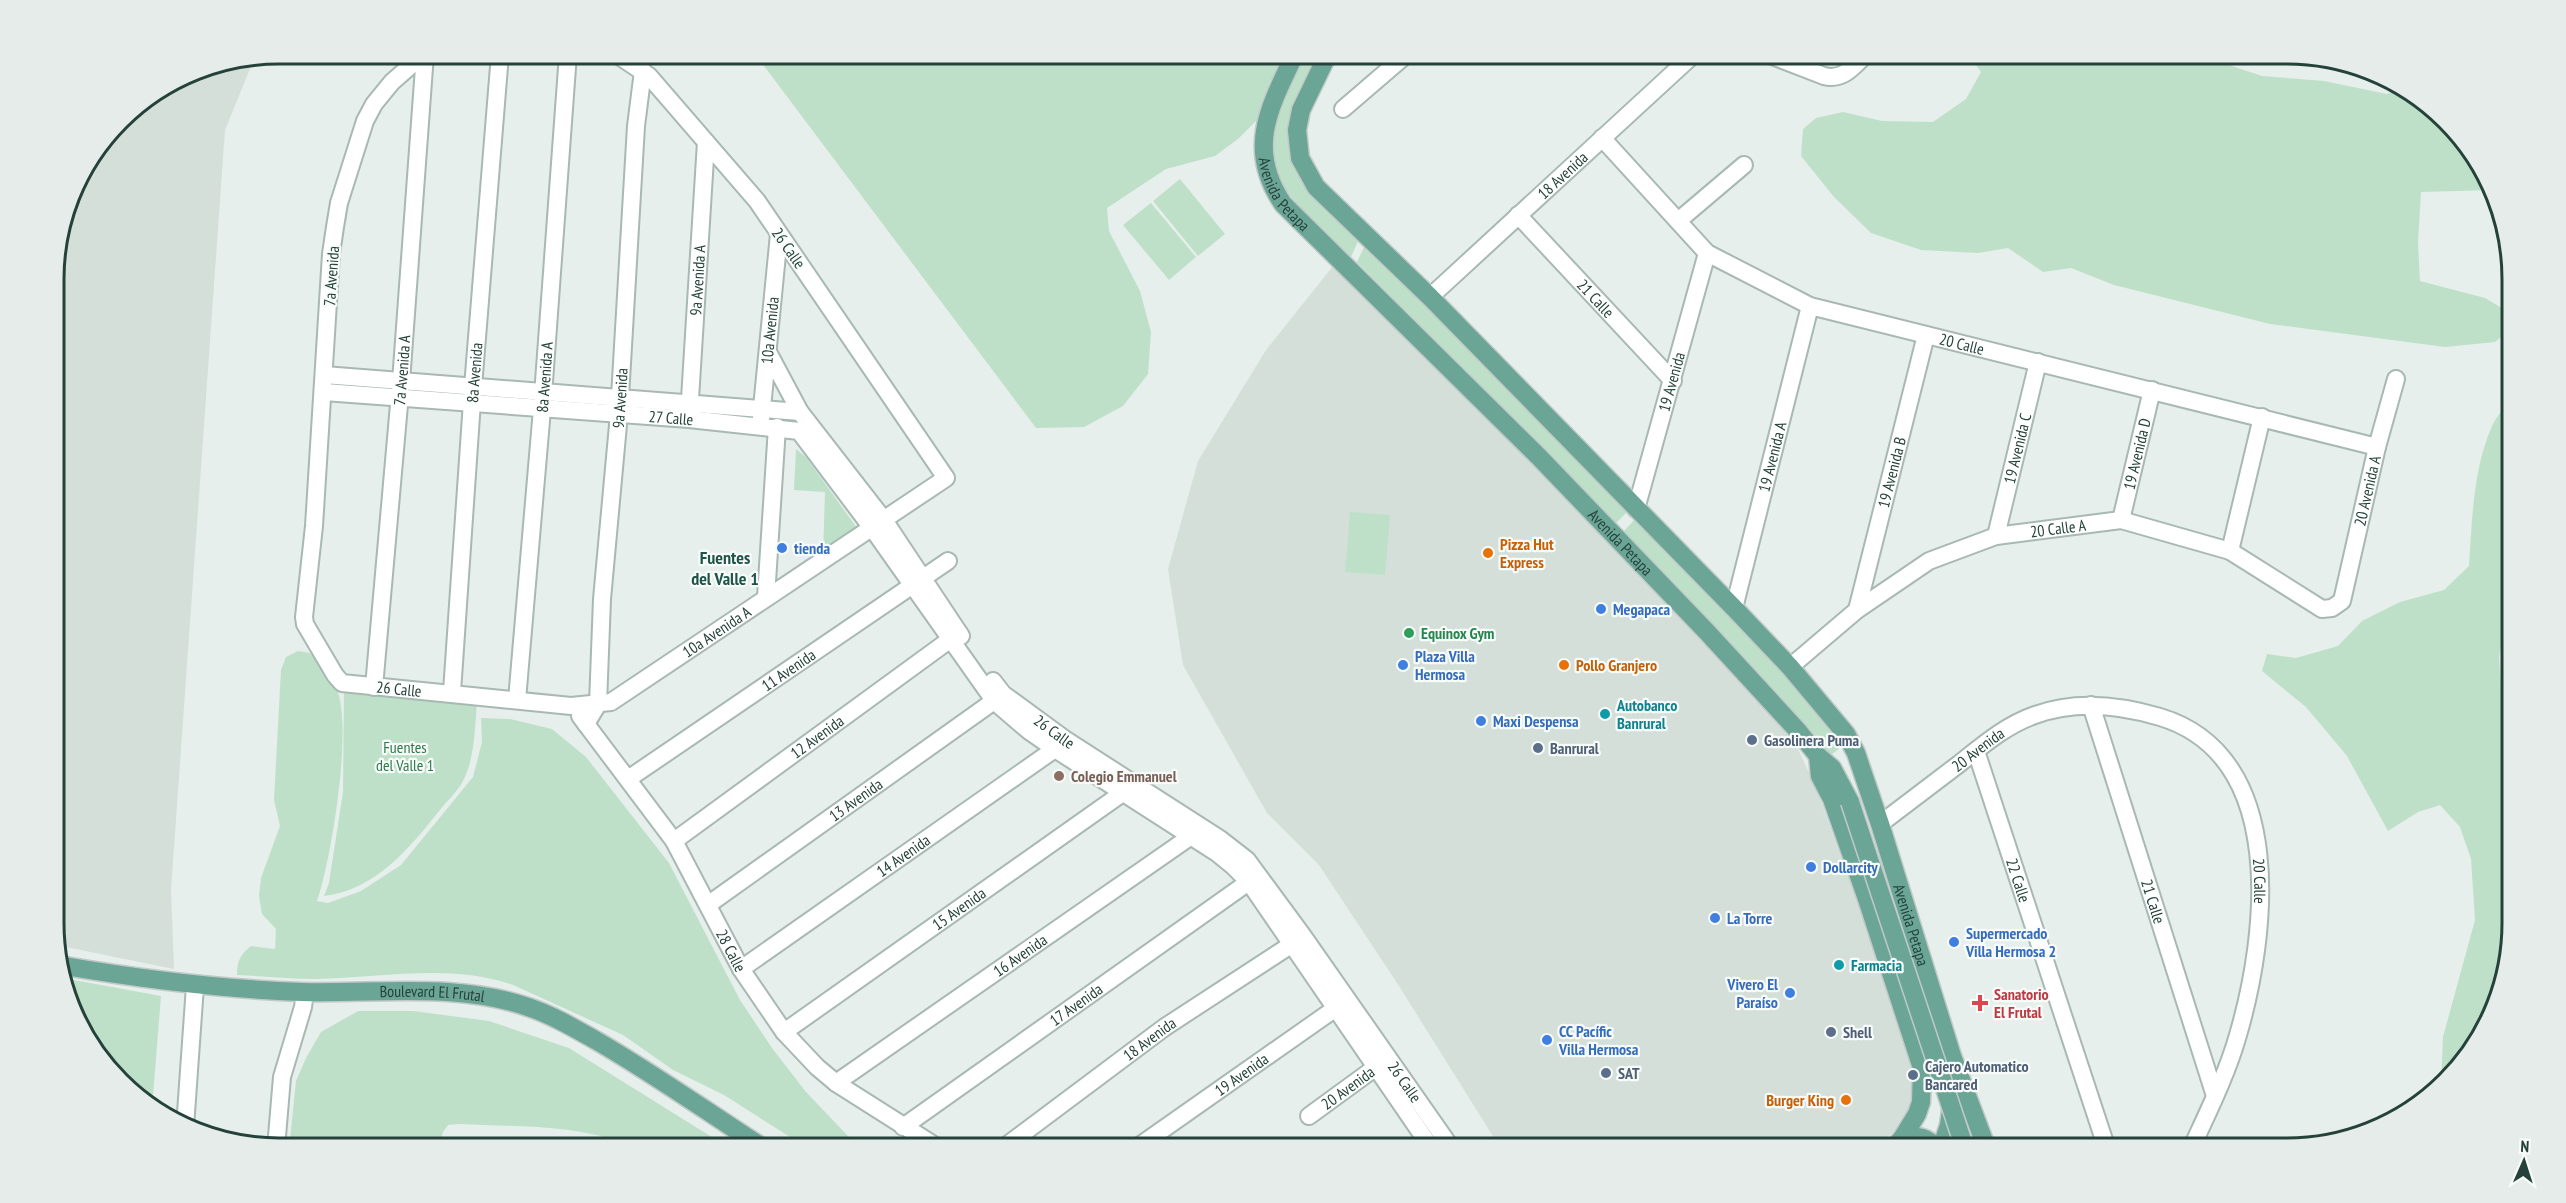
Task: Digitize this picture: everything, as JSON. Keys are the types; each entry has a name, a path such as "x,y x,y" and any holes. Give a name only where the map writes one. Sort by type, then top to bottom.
{"main road":[{"name":"Avenida Petapa","path":"1290,64 1271,106 1263,136 1264,161 1276,193 1303,226 1418,336 1613,534 1778,708 1818,756 1820,776 1832,799 1868,899 1919,1056 1922,1086"},
{"name":"Avenida Petapa","path":"1323,64 1298,120 1297,141 1303,167 1316,188 1430,297 1734,608 1790,667 1846,734 1856,753 1880,824 1952,1056"},
{"path":"1613,534 1636,509"},
{"path":"1818,756 1833,768 1850,802 1961,1138"},
{"name":"Boulevard El Frutal","path":"69,967 195,986 305,992 451,992 493,998 529,1007 570,1026 625,1058 748,1138"},
{"path":"1944,1138 1951,1117 1952,1056"},
{"path":"1952,1056 1983,1138"},
{"path":"1901,1138 1917,1114 1922,1086 1939,1091 1953,1084"}],"street":[{"name":"7a Avenida","path":"314,526 331,254 339,203 355,148 374,104 392,82 413,64"},
{"name":"7a Avenida A","path":"374,687 400,391 424,64"},
{"name":"8a Avenida","path":"452,692 473,387 499,64"},
{"name":"8a Avenida A","path":"517,700 567,64"},
{"name":"26 Calle","path":"632,64 643,71 757,201 937,463"},
{"path":"1343,109 1395,64"},
{"name":"18 Avenida","path":"1430,297 1683,64"},
{"path":"1793,64 1834,78 1845,74 1856,64"},
{"name":"9a Avenida","path":"586,724 598,704 602,599 619,406 636,126 643,71"},
{"name":"20 Calle","path":"1602,138 1707,253 1810,306 2378,447"},
{"name":"9a Avenida A","path":"689,412 706,142"},
{"path":"1678,221 1744,165"},
{"name":"21 Calle","path":"1518,215 1673,381"},
{"name":"10a Avenida","path":"766,597 769,426 762,408 779,234"},
{"name":"19 Avenida","path":"1636,509 1707,253"},
{"name":"19 Avenida A","path":"1734,608 1810,306"},
{"name":"19 Avenida B","path":"1857,610 1926,335"},
{"name":"26 Calle","path":"768,352 800,412 954,636 1022,726 1060,745 1196,832 1233,866 1254,879 1382,1063 1426,1138"},
{"name":"19 Avenida C","path":"1996,536 2038,362"},
{"name":"27 Calle","path":"324,375 472,404 542,401 689,412 799,431 803,434"},
{"name":"20 Avenida A","path":"2342,601 2396,379"},
{"name":"27 Calle","path":"324,392 473,387 542,401"},
{"name":"19 Avenida D","path":"2121,520 2152,390"},
{"name":"27 Calle","path":"689,412 762,408 800,412"},
{"path":"2230,551 2262,417"},
{"name":"26 Calle","path":"803,434 878,524"},
{"name":"10a Avenida A","path":"623,695 946,478 937,463"},
{"name":"20 Calle A","path":"1790,667 1857,610 1929,561 1996,536 2121,520 2230,551 2322,609 2332,608 2342,601"},
{"name":"26 Calle","path":"314,526 305,624 338,680 347,684 452,692 571,706 612,702 623,695"},
{"name":"11 Avenida","path":"628,779 948,561"},
{"name":"12 Avenida","path":"674,841 954,636"},
{"name":"13 Avenida","path":"709,904 999,698"},
{"name":"20 Calle","path":"2091,705 2141,712 2169,720 2204,739 2225,763 2241,789 2252,814 2261,876 2259,927 2251,980 2238,1036 2197,1138"},
{"name":"21 Calle","path":"2091,705 2215,1096"},
{"name":"20 Avenida","path":"1880,824 2004,729 2035,715 2061,707 2091,705"},
{"name":"28 Calle","path":"571,706 674,841 741,969 784,1032 817,1068 836,1083 922,1138"},
{"name":"14 Avenida","path":"741,969 1060,745"},
{"name":"22 Calle","path":"1976,751 2103,1138"},
{"name":"15 Avenida","path":"784,1032 1128,789"},
{"name":"16 Avenida","path":"836,1083 1196,832"},
{"name":"17 Avenida","path":"903,1127 1254,879"},
{"name":"18 Avenida","path":"1017,1138 1165,1027 1297,941"},
{"path":"185,1116 195,986"},
{"path":"277,1138 282,1077 303,1007 305,992"},
{"name":"19 Avenida","path":"1151,1138 1342,1004"},
{"name":"26 Calle","path":"1382,1063 1443,1138"},
{"name":"20 Avenida","path":"1309,1116 1382,1063"}],"shaded area":[{"path":"251,66 225,130 171,890 174,969 66,947 64,279 66,251 76,210 87,184 101,160 127,127 160,101 184,87 210,76"},
{"path":"1333,266 1522,451 1789,729 1818,793 1915,1062 1913,1099 1902,1122 1887,1138 1494,1138 1399,986 1319,865 1267,813 1183,665 1168,569 1198,461 1266,350"}],"green space":[{"path":"763,64 1282,64 1257,120 1238,139 1215,156 1166,169 1107,208 1109,231 1140,291 1151,332 1148,374 1123,406 1084,427 1036,428"},
{"path":"1296,64 1318,64 1290,133 1359,239 1351,257 1294,201 1273,168 1268,150 1269,131"},
{"path":"1975,64 2226,64 2262,76 2324,81 2387,94 2394,93 2439,127 2465,160 2482,190 2421,192 2418,242 2420,281 2485,298 2502,308 2502,336 2495,342 2445,347 2270,324 2114,285 2071,268 2043,272 2008,248 1978,253 1921,250 1871,233 1834,197 1801,156 1803,129 1816,118 1843,112 1882,121 1933,122 1966,99 1981,72"},
{"path":"1180,179 1225,234 1198,256 1153,201"},
{"path":"1151,203 1196,257 1169,280 1123,225"},
{"path":"1366,243 1631,508 1616,523 1357,262"},
{"path":"2502,410 2502,641 2499,656 2502,693 2500,952 2490,993 2479,1019 2465,1043 2441,1073 2443,1037 2475,920 2471,859 2460,827 2440,805 2418,812 2388,831 2347,756 2306,707 2262,671 2267,654 2296,658 2338,646 2362,621 2400,602 2444,590 2469,566 2477,477 2486,443"},
{"path":"796,449 806,457 859,531 823,557 825,492 794,490"},
{"path":"1350,512 1390,515 1385,575 1345,572"},
{"path":"1637,517 1736,614 1843,746 1828,757 1799,720 1623,532"},
{"path":"298,651 310,653 335,685 341,708 343,733 338,795 334,827 317,901 328,903 361,891 401,865 473,777 482,742 481,718 510,719 552,729 586,757 669,863 740,1000 772,1048 806,1092 852,1138 792,1138 724,1095 673,1070 623,1035 513,985 489,978 440,973 316,979 237,975 240,959 251,946 275,949 276,929 262,914 259,896 261,878 280,826 274,800 281,670 286,657"},
{"name":"Fuentes del Valle 1","path":"344,689 477,702 475,731 468,770 462,783 416,839 389,866 359,886 324,896 329,883 343,792"},
{"path":"72,980 161,996 153,1097 127,1076 101,1043 81,1006"},
{"path":"358,1011 413,1011 489,1021 569,1048 713,1138 607,1138 563,1129 459,1124 448,1125 441,1138 290,1138 296,1081 321,1032"}],"place":[{"name":"tienda","path":"782,548"},
{"name":"Pizza Hut Express","path":"1488,553"},
{"name":"Megapaca","path":"1601,609"},
{"name":"Equinox Gym","path":"1409,633"},
{"name":"Plaza Villa Hermosa","path":"1403,665"},
{"name":"Pollo Granjero","path":"1564,665"},
{"name":"Autobanco Banrural","path":"1605,714"},
{"name":"Maxi Despensa","path":"1481,721"},
{"name":"Gasolinera Puma","path":"1752,740"},
{"name":"Banrural","path":"1538,748"},
{"name":"Colegio Emmanuel","path":"1059,776"},
{"name":"Dollarcity","path":"1811,867"},
{"name":"La Torre","path":"1715,918"},
{"name":"Supermercado Villa Hermosa 2","path":"1954,942"},
{"name":"Farmacia","path":"1839,965"},
{"name":"Vivero El Paraíso","path":"1790,993"},
{"name":"Sanatorio El Frutal","path":"1980,1003"},
{"name":"Shell","path":"1831,1032"},
{"name":"CC Pacífic Villa Hermosa","path":"1547,1040"},
{"name":"SAT","path":"1606,1073"},
{"name":"Cajero Automatico Bancared","path":"1913,1075"},
{"name":"Burger King","path":"1846,1100"}],"district":[{"name":"Fuentes del Valle 1","path":"725,568"}]}
